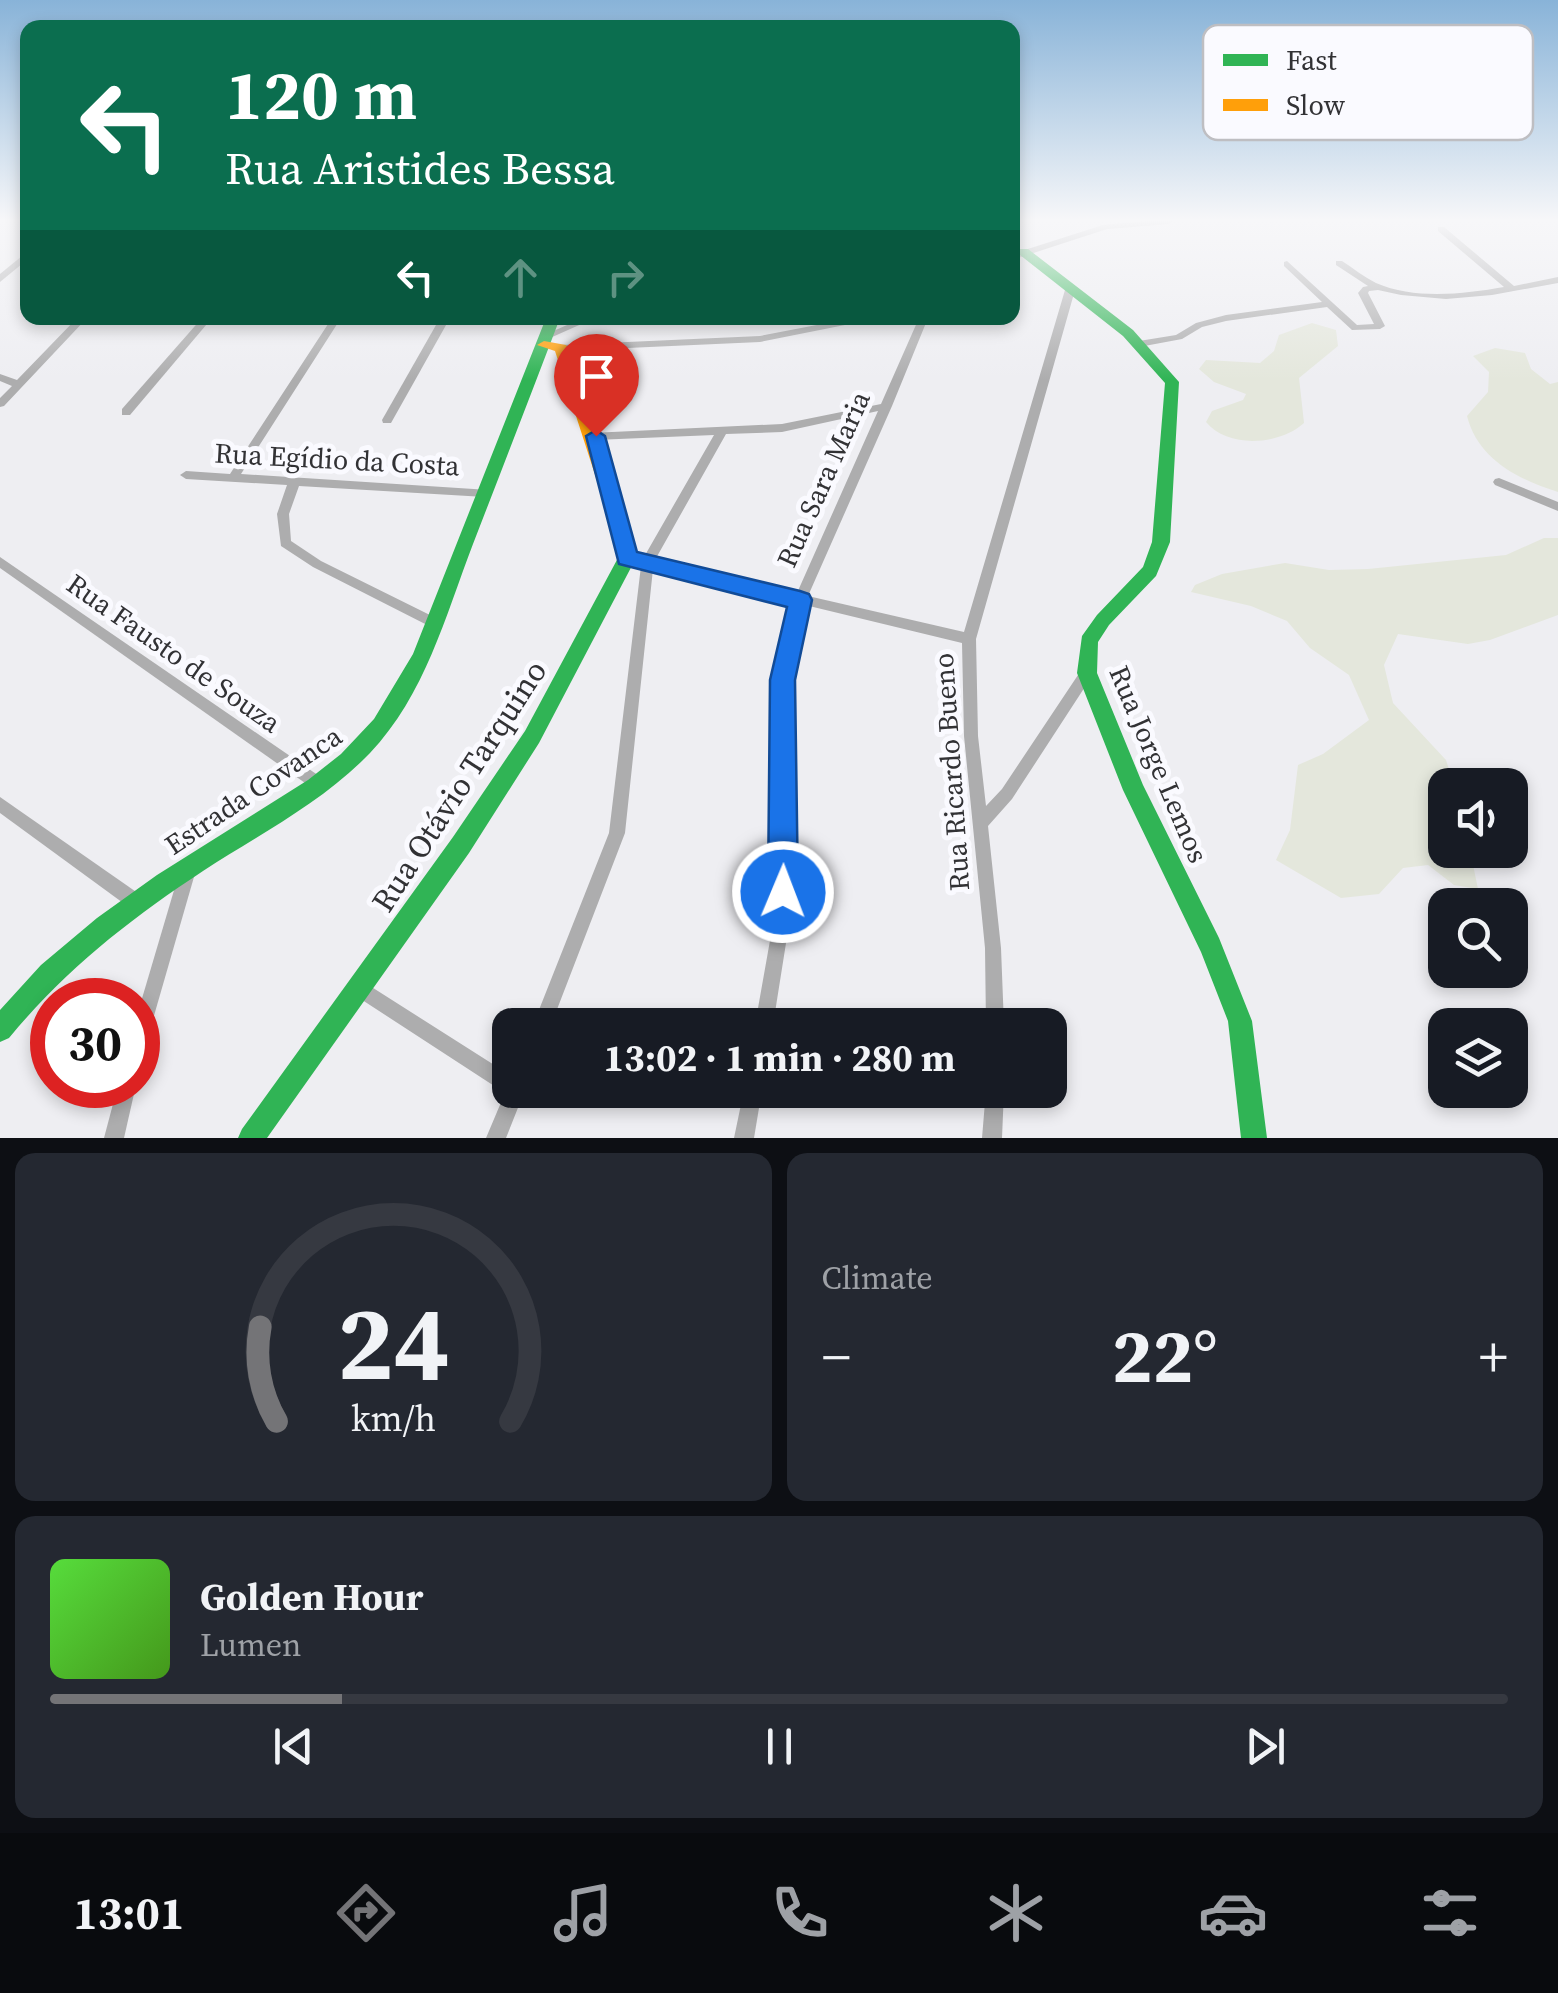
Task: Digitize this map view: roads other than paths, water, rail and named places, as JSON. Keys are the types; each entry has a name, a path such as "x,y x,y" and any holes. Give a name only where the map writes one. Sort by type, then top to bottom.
{"street":[{"name":"Rua Jorge Lemos","path":"1047,274 1138,344 1168,372 1172,382 1161,542 1150,571 1102,620 1089,642 1088,673 1134,790 1211,946 1240,1021 1254,1138"},
{"path":"1297,274 1348,325 1376,328 1381,322 1363,293 1366,289 1464,296 1558,280"},
{"path":"1357,274 1378,287"},
{"path":"1494,274 1512,289"},
{"name":"Rua Ricardo Bueno","path":"995,1008 993,948 971,736 968,639 1070,290"},
{"path":"1138,344 1180,336 1199,325 1226,318 1326,304"},
{"path":"0,404 75,325"},
{"path":"126,412 201,325"},
{"path":"233,478 331,325"},
{"path":"388,420 440,325"},
{"path":"551,337 576,325"},
{"path":"551,337 760,339 830,325"},
{"name":"Rua Sara Maria","path":"767,1008 782,918 782,680 800,600 921,325"},
{"path":"551,337 596,436 627,558 968,639"},
{"name":"Estrada Covanca","path":"0,1029 45,976 136,902 320,784 377,734 400,701 551,337"},
{"path":"0,377 17,384"},
{"path":"596,436 812,424 886,406"},
{"path":"549,1008 617,832 648,561 722,431"},
{"name":"Rua Egídio da Costa","path":"186,475 485,492"},
{"path":"1499,482 1558,507"},
{"path":"294,483 283,514 284,543 316,564 433,623"},
{"name":"Rua Otávio Tarquino","path":"251,1138 532,737 616,586 627,558"},
{"name":"Rua Fausto de Souza","path":"0,562 320,784"},
{"path":"980,824 1007,794 1088,673"},
{"path":"0,804 136,902"},
{"path":"156,978 189,867"},
{"path":"359,988 492,1074"},
{"path":"114,1138 121,1108"},
{"path":"496,1138 508,1108"},
{"path":"744,1138 750,1108"},
{"path":"992,1138 994,1108"}]}
